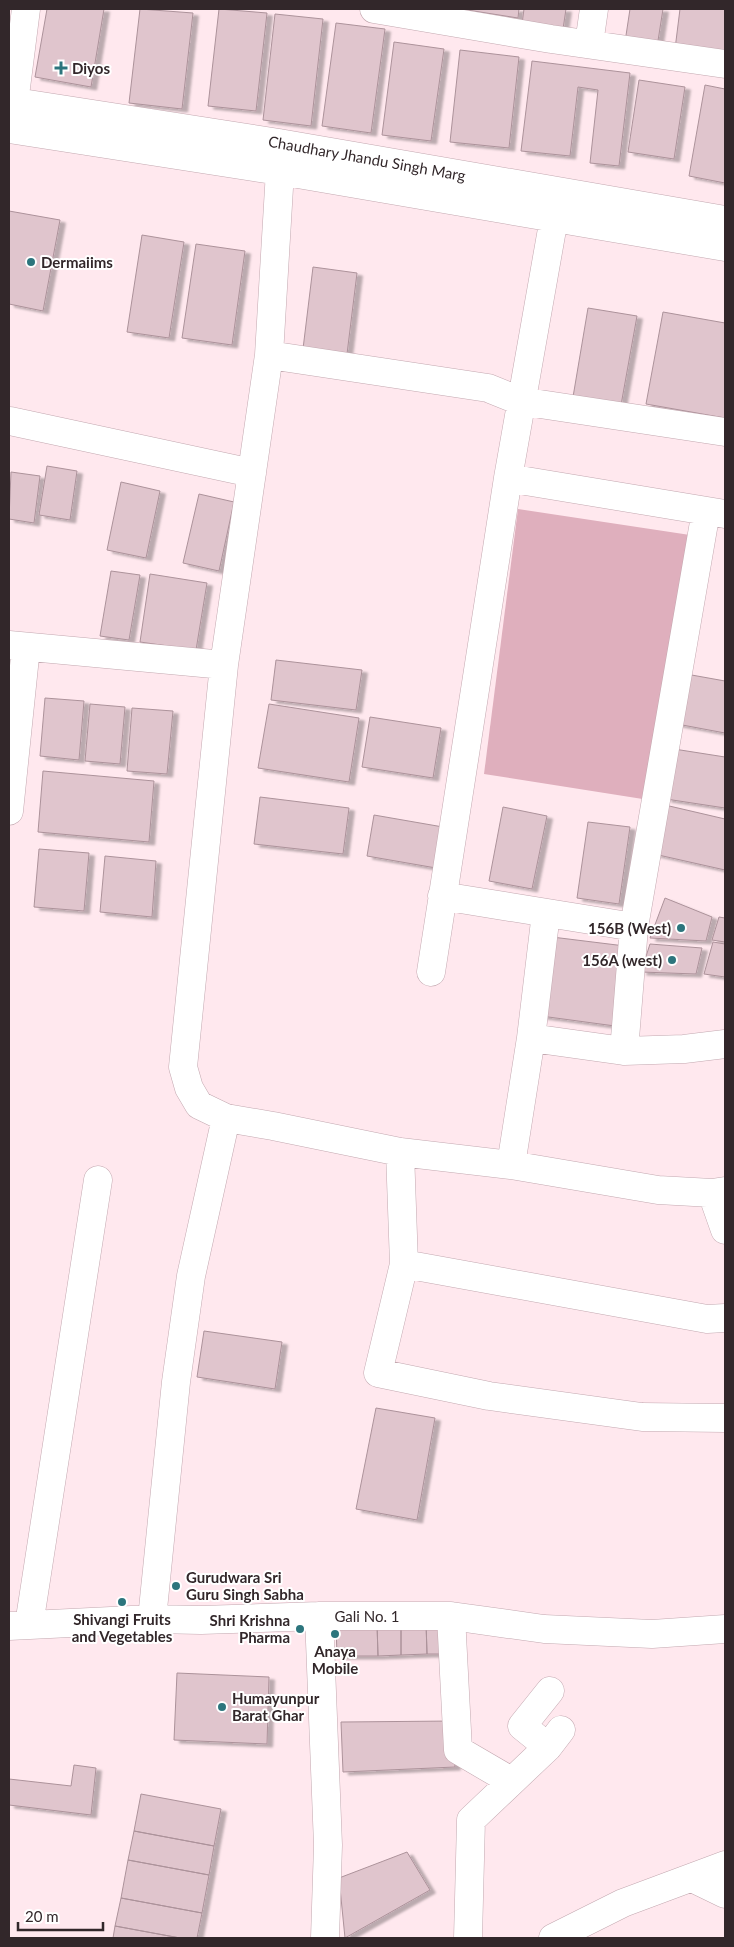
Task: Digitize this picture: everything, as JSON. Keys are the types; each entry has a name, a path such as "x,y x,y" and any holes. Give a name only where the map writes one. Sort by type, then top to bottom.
{"street":[{"path":"10,129 12,101 26,9"},
{"path":"374,9 725,64"},
{"path":"589,44 594,9"},
{"name":"Chaudhary Jhandu Singh Marg","path":"12,101 279,143 725,220"},
{"name":"Chaudhary Jhandu Singh Marg","path":"10,129 280,171 725,247"},
{"path":"279,143 280,171 269,355 224,665 184,1067 189,1088 198,1105 226,1118 400,1152 511,1165 658,1190 718,1192 725,1230"},
{"path":"432,972 442,896 520,401 554,218"},
{"path":"269,355 488,388 520,401 725,432"},
{"path":"10,421 252,473"},
{"path":"508,478 715,512 634,927 624,1050"},
{"path":"9,811 17,646 224,665"},
{"path":"442,896 634,927"},
{"path":"511,1165 531,1038 546,913"},
{"path":"531,1038 624,1050 684,1049 725,1044"},
{"path":"152,1619 176,1382 191,1276 226,1118"},
{"path":"400,1152 404,1264 378,1373 489,1396 642,1417 725,1418"},
{"path":"19,1626 98,1180"},
{"path":"404,1264 707,1319 725,1318"},
{"path":"319,1616 328,1845 325,1938"},
{"path":"451,1616 458,1750 511,1781"},
{"name":"Gali No. 1","path":"19,1626 152,1619 451,1616 564,1630 652,1634 725,1629"},
{"path":"468,1938 471,1820 555,1738 522,1726 550,1691"},
{"path":"553,1938 623,1904 725,1865"},
{"path":"692,1878 725,1894"}],"shaded area":[{"path":"518,509 690,535 649,800 484,774"}],"building":[{"path":"47,9 104,9 91,87 35,77"},
{"path":"140,9 193,13 182,109 129,103"},
{"path":"219,9 267,13 256,111 208,106"},
{"path":"461,9 519,9 518,18"},
{"path":"524,9 566,9 563,29 522,24"},
{"path":"630,9 663,9 657,47 625,42"},
{"path":"680,9 725,9 725,56 675,49"},
{"path":"275,14 323,19 311,126 263,120"},
{"path":"336,23 385,29 371,133 322,126"},
{"path":"394,42 444,49 431,141 382,135"},
{"path":"460,50 519,57 509,148 450,142"},
{"path":"532,61 630,73 619,166 590,163 598,90 578,87 570,156 521,151"},
{"path":"639,80 685,87 674,159 628,152"},
{"path":"705,85 725,89 725,183 689,176"},
{"name":"Dermaiims","path":"9,211 60,220 43,311 9,304"},
{"path":"142,235 184,242 169,338 127,332"},
{"path":"196,244 245,251 232,345 182,338"},
{"path":"313,267 357,273 346,362 302,357"},
{"path":"588,308 637,316 621,405 573,397"},
{"path":"663,312 725,323 725,418 646,404"},
{"path":"47,466 77,471 70,520 39,515"},
{"path":"11,472 40,476 34,523 9,519"},
{"path":"121,482 160,491 146,558 107,550"},
{"path":"199,494 234,502 219,571 183,563"},
{"path":"111,571 140,575 129,640 100,636"},
{"path":"150,574 207,583 196,650 140,642"},
{"path":"276,660 362,670 356,710 271,700"},
{"path":"686,674 725,681 725,733 677,724"},
{"path":"45,698 84,701 79,760 40,756"},
{"path":"90,704 125,707 120,764 85,761"},
{"path":"269,704 359,718 349,782 258,768"},
{"path":"132,708 173,711 167,774 127,771"},
{"path":"370,717 441,728 433,778 362,767"},
{"path":"674,749 725,757 725,808 666,799"},
{"path":"43,771 154,781 149,842 38,832"},
{"path":"260,797 349,808 343,854 254,844"},
{"path":"665,805 725,819 725,870 654,854"},
{"path":"503,807 547,816 532,889 489,881"},
{"path":"374,815 443,827 436,868 367,856"},
{"path":"588,822 630,827 619,904 577,898"},
{"path":"39,849 89,853 84,911 34,907"},
{"path":"105,856 156,861 152,917 100,912"},
{"name":"156B (West)","path":"665,898 712,917 706,941 650,938"},
{"path":"719,917 725,918 725,942 712,940"},
{"path":"552,937 625,946 615,1026 541,1016"},
{"path":"713,942 725,944 725,977 704,974"},
{"name":"156A (west)","path":"650,944 702,948 696,974 641,972"},
{"path":"204,1331 282,1342 275,1389 197,1377"},
{"path":"376,1408 435,1418 417,1520 356,1509"},
{"path":"426,1622 446,1622 447,1654 427,1654"},
{"path":"426,1622 427,1654 401,1655 401,1623"},
{"path":"377,1623 401,1623 401,1655 378,1656"},
{"path":"377,1623 378,1656 337,1656 336,1624"},
{"path":"177,1673 269,1677 267,1744 174,1740"},
{"path":"453,1721 455,1767 343,1772 341,1722"},
{"path":"74,1765 96,1768 91,1815 9,1805 9,1779 71,1786"},
{"path":"141,1794 221,1809 214,1846 134,1831"},
{"path":"134,1831 214,1846 209,1875 128,1860"},
{"path":"407,1852 430,1890 345,1938 339,1878"},
{"path":"128,1860 209,1875 202,1913 121,1898"},
{"path":"121,1898 202,1913 197,1938 180,1938 115,1926"},
{"path":"115,1926 180,1938 113,1938"}],"place":[{"name":"Diyos","path":"61,68"},
{"name":"Dermaiims","path":"31,262"},
{"name":"156B (West)","path":"681,928"},
{"name":"156A (west)","path":"672,960"},
{"name":"Gurudwara Sri Guru Singh Sabha","path":"176,1586"},
{"name":"Shivangi Fruits and Vegetables","path":"122,1602"},
{"name":"Shri Krishna Pharma","path":"300,1629"},
{"name":"Anaya Mobile","path":"335,1634"},
{"name":"Humayunpur Barat Ghar","path":"222,1707"}]}
